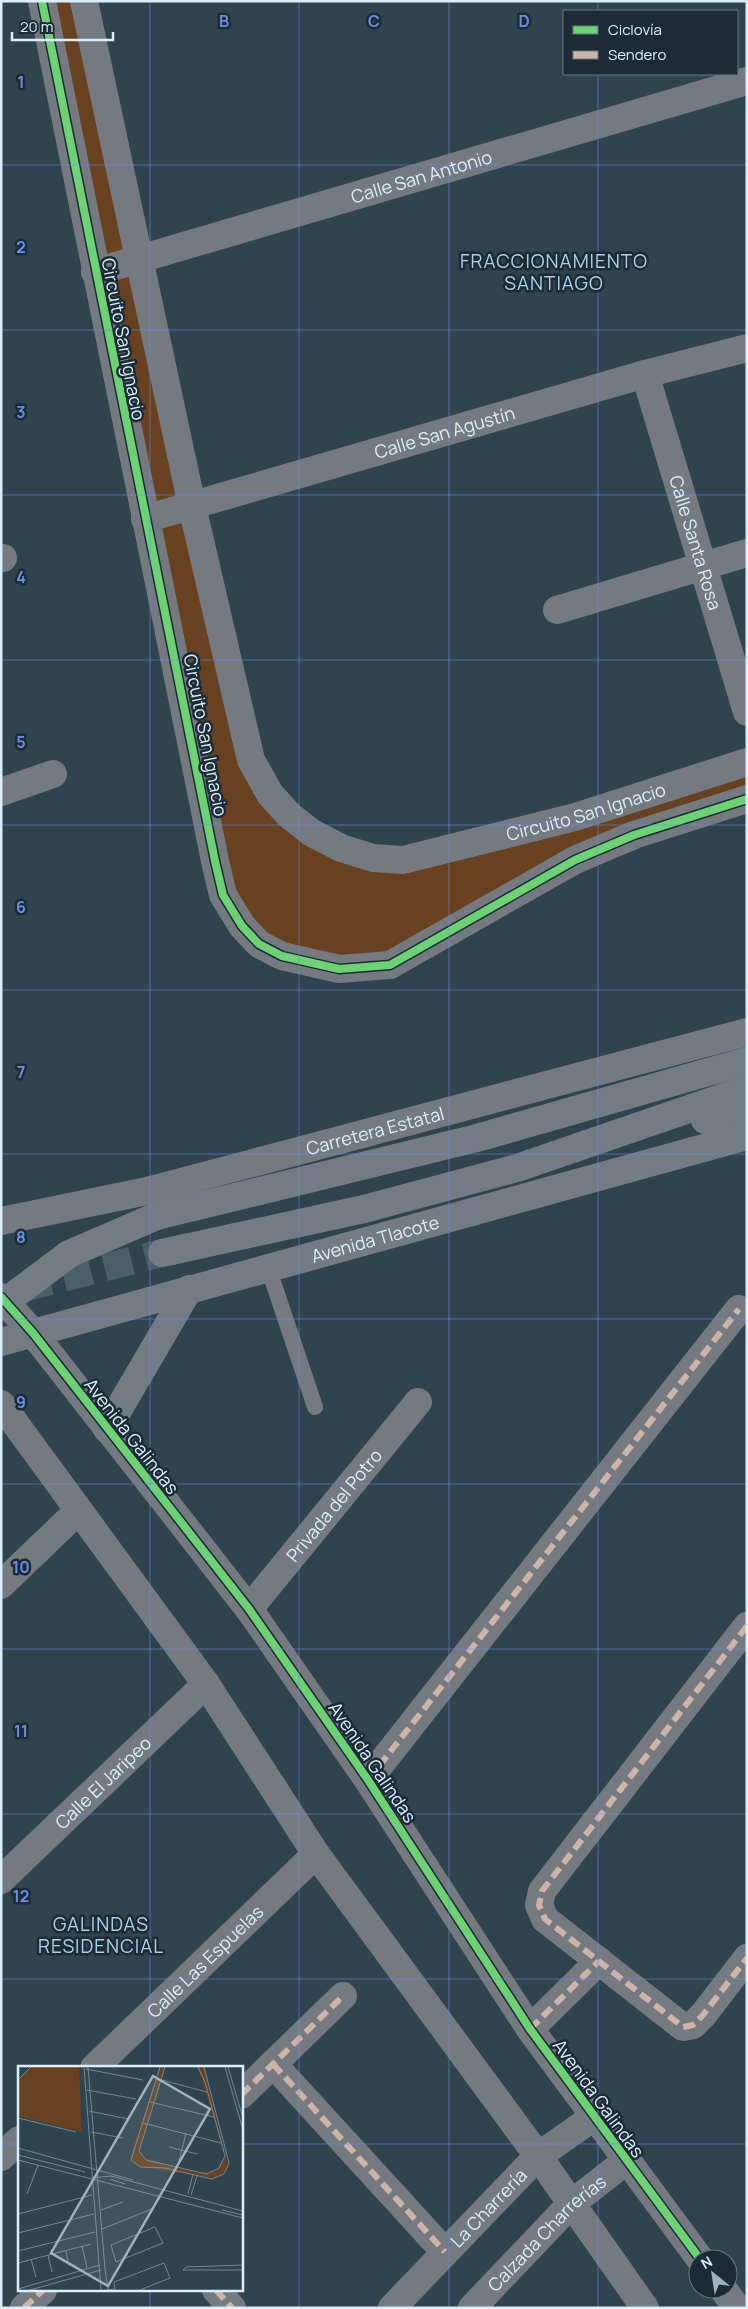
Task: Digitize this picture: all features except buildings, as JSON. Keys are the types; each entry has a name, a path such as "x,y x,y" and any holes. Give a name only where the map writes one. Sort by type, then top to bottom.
{"main road":[{"path":"2,1302 69,1254 157,1216 476,1138 747,1061"},
{"name":"Avenida Tlacote","path":"162,1253 364,1208 517,1168 747,1089"},
{"path":"517,1168 747,1110"},
{"name":"Avenida Tlacote","path":"1,1342 747,1136"},
{"path":"107,1428 189,1289"}],"street":[{"path":"44,6 83,1"},
{"name":"Circuito San Ignacio","path":"83,1 192,506 251,760 270,794 289,815 312,833 341,848 373,858 402,860 575,817 747,762"},
{"name":"Circuito San Ignacio","path":"44,6 95,272 223,895 242,926 259,944 282,956 339,970 390,965 575,860 634,835 747,799"},
{"name":"Calle San Antonio","path":"95,272 747,81"},
{"name":"Calle San Agustín","path":"145,519 645,374 747,348"},
{"name":"Calle Santa Rosa","path":"645,374 747,712"},
{"path":"557,610 747,553"},
{"path":"1,792 54,774"},
{"name":"Carretera Estatal","path":"1,1221 147,1191 747,1032"},
{"name":"Avenida Galindas","path":"2,1302 33,1333 249,1610 368,1780 530,2029 626,2162 692,2249"},
{"path":"368,1780 739,1309"},
{"name":"Privada del Potro","path":"249,1610 418,1402"},
{"path":"1,1404 206,1684 316,1854 538,2156 646,2308"},
{"path":"1,1585 78,1511"},
{"path":"747,1626 542,1891 539,1905 545,1920 683,2028 693,2025 747,1958"},
{"name":"Calle El Jaripeo","path":"1,1880 206,1684"},
{"name":"Calle Las Espuelas","path":"96,2066 316,1854"},
{"path":"530,2029 599,1961"},
{"path":"242,2094 343,1996"},
{"path":"273,2064 446,2252"},
{"name":"La Charrería","path":"392,2308 538,2156 594,2117"},
{"path":"1,2157 18,2141"},
{"name":"Calzada Charrerías","path":"472,2308 571,2204 626,2162"},
{"path":"24,2308 41,2292"},
{"path":"218,2292 232,2308"}],"lane":[{"path":"268,1267 315,1407"}],"shaded area":[{"path":"42,1 84,1 270,794 373,858 747,762 747,799 634,835 434,940 339,969 242,926"}],"tunnel":[{"path":"23,1288 162,1253"}],"marked path":[{"path":"368,1780 739,1309"},
{"path":"747,1626 542,1891 539,1905 545,1919 683,2027 693,2025 703,2015 747,1958"},
{"path":"530,2029 599,1961"},
{"path":"242,2094 343,1996"},
{"path":"273,2064 445,2252"},
{"path":"24,2308 41,2292"},
{"path":"218,2292 232,2308"}],"cycle path":[{"path":"42,1 215,861 223,895 242,926 259,944 282,956 339,969 390,965 575,860 634,835 747,799"},
{"path":"1,1297 33,1333 249,1609 368,1780 530,2029 693,2249"}],"district":[{"name":"FRACCIONAMIENTO SANTIAGO","path":"554,272"},
{"name":"GALINDAS RESIDENCIAL","path":"101,1935"}]}
